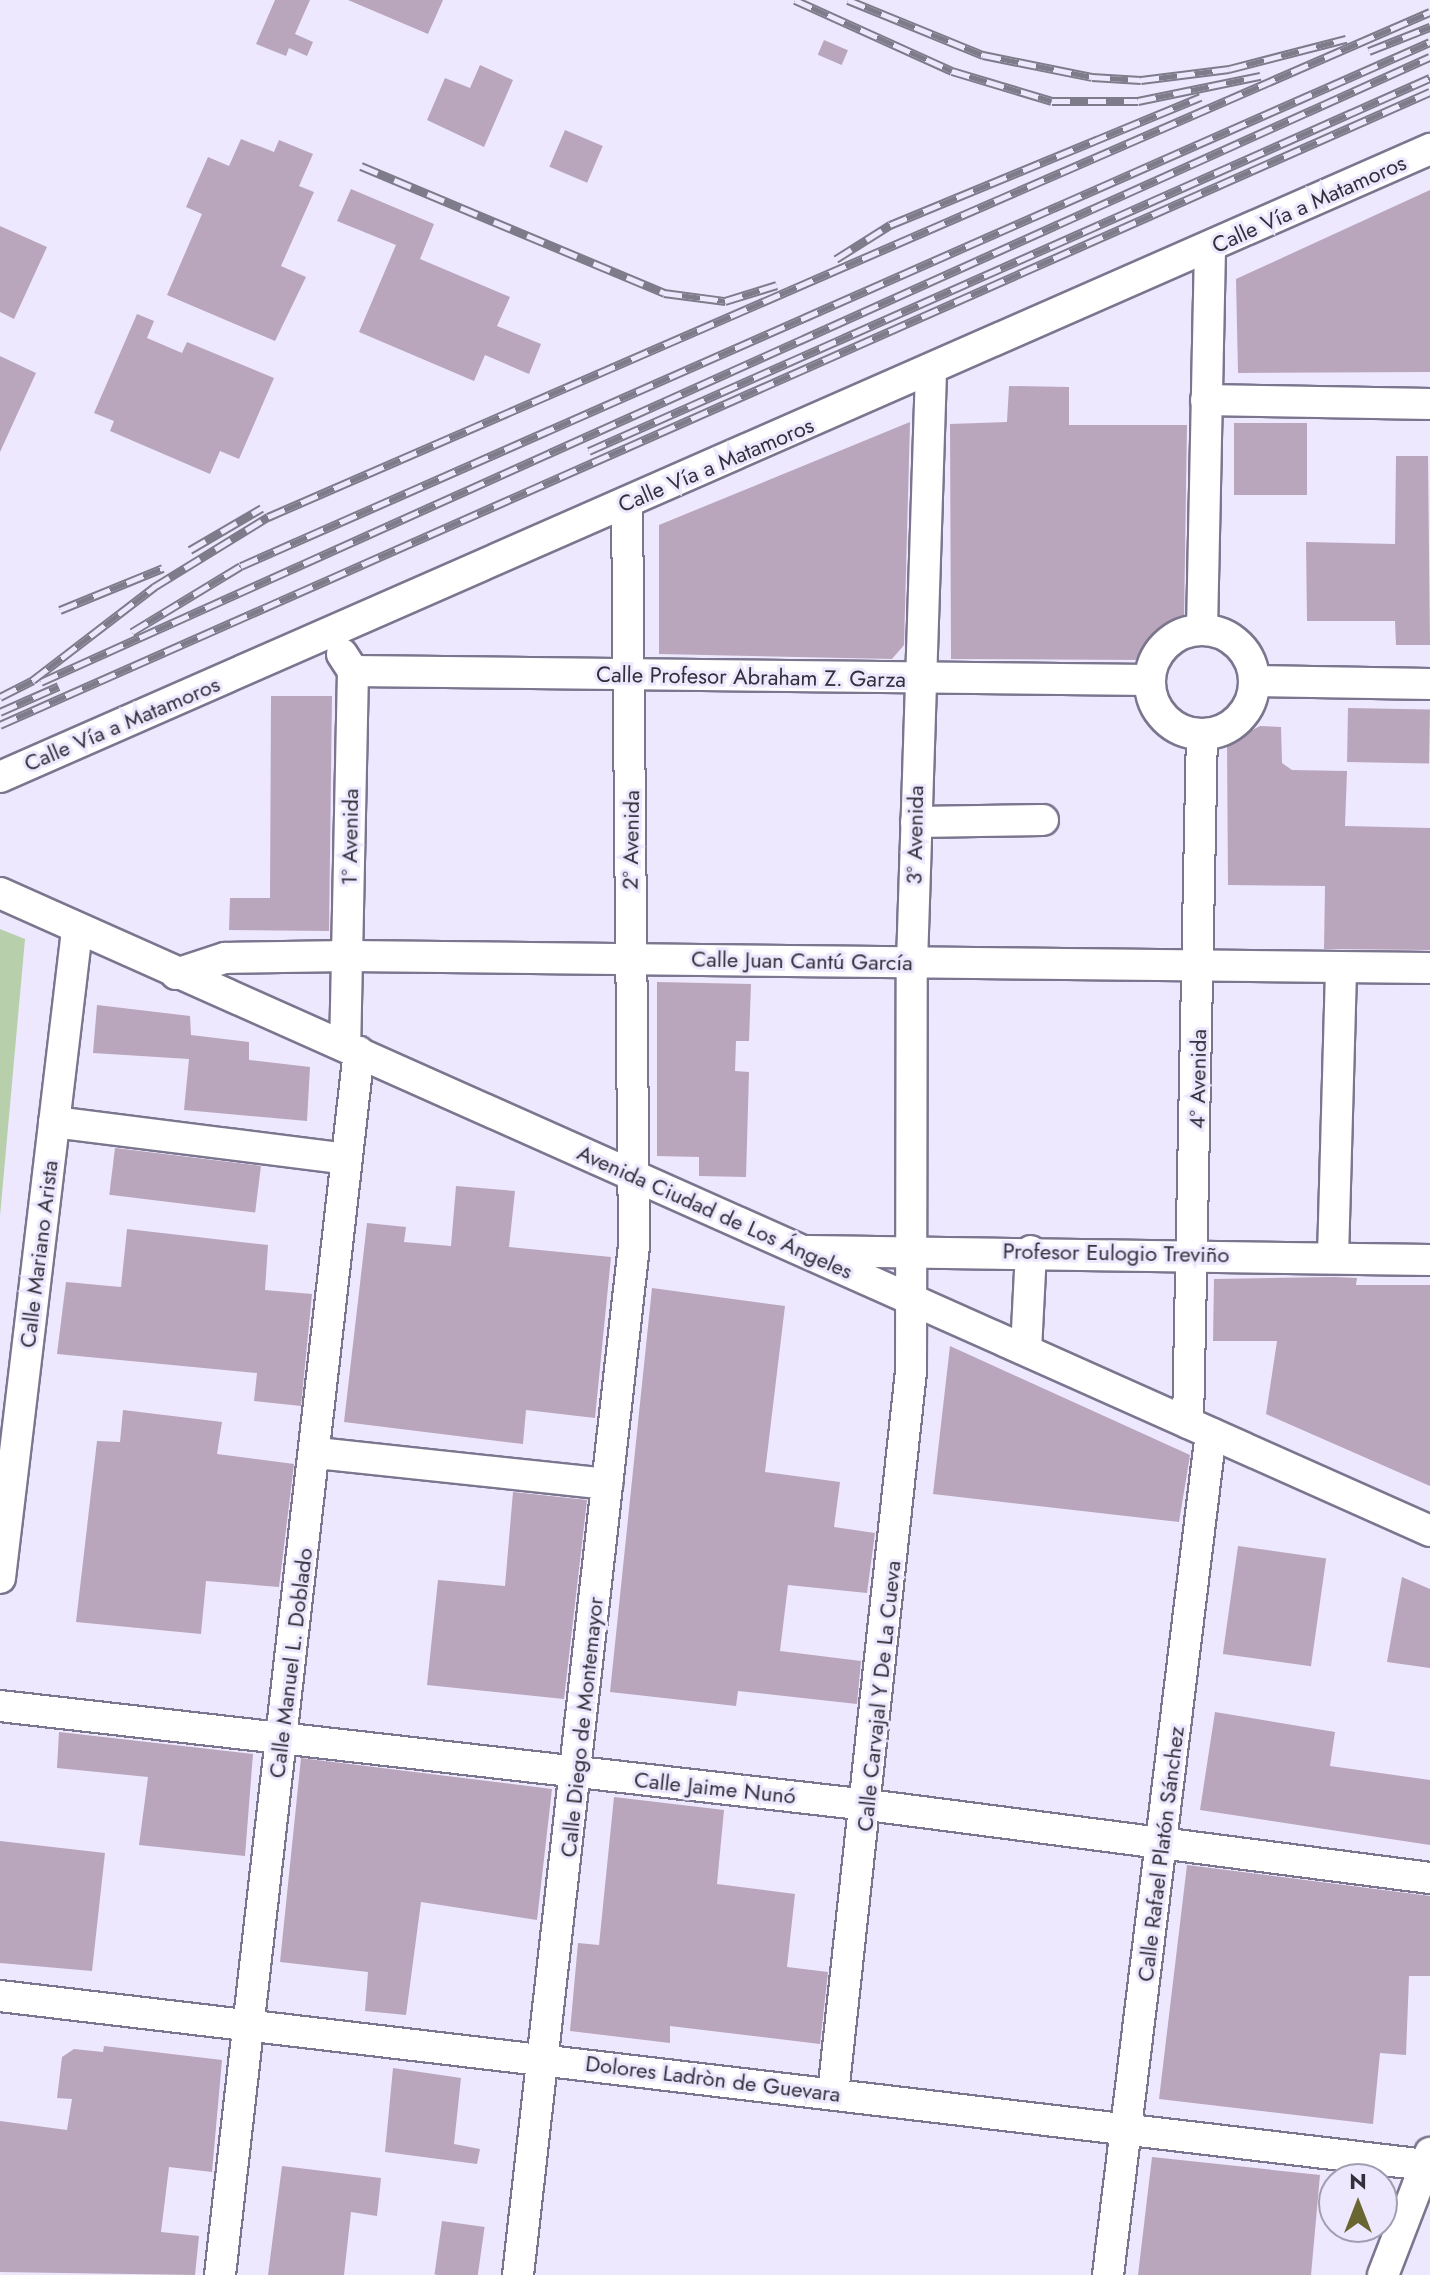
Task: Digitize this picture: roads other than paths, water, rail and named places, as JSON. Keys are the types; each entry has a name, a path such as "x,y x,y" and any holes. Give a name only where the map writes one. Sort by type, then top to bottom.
{"street":[{"name":"Calle Vía a Matamoros","path":"0,777 331,635 627,502 931,373 1430,149"},
{"path":"1202,630 1210,249"},
{"name":"3° Avenida","path":"907,1297 911,1248 912,963 918,679 931,373"},
{"path":"1206,400 1430,404"},
{"name":"2° Avenida","path":"627,502 633,676 630,959 633,1177"},
{"path":"1202,630 1243,650 1254,681 1239,718 1202,734 1164,718 1149,680 1164,646 1202,630"},
{"path":"331,635 353,671"},
{"name":"Calle Profesor Abraham Z. Garza","path":"353,671 1149,680"},
{"name":"1° Avenida","path":"352,1049 348,956 353,671"},
{"path":"1254,681 1430,684"},
{"name":"4° Avenida","path":"1199,1428 1195,1255 1202,734"},
{"path":"916,822 1043,820"},
{"name":"Avenida Ciudad de Los Ángeles","path":"0,893 77,930 352,1049 1430,1531"},
{"name":"Calle Mariano Arista","path":"0,1578 77,930"},
{"name":"Calle Juan Cantú García","path":"176,974 225,958 348,956 1201,963 1430,968"},
{"path":"1333,1257 1341,968"},
{"name":"Calle Manuel L. Doblado","path":"220,2275 317,1453 347,1159 352,1049"},
{"path":"54,1122 347,1159"},
{"name":"Calle Diego de Montemayor","path":"518,2275 545,2059 634,1246 633,1177"},
{"name":"Profesor Eulogio Treviño","path":"802,1251 911,1248 1430,1260"},
{"path":"1026,1350 1031,1251"},
{"name":"Calle Carvajal Y De La Cueva","path":"833,2094 868,1805 909,1401 907,1297"},
{"name":"Calle Rafael Platón Sánchez","path":"1108,2275 1164,1843 1199,1428"},
{"path":"317,1453 607,1484"},
{"name":"Calle Jaime Nunó","path":"0,1706 868,1805 1430,1878"},
{"name":"Dolores Ladròn de Guevara","path":"0,1996 1125,2129 1428,2159"},
{"path":"1383,2275 1428,2159"}],"railway":[{"path":"795,0 952,71 1052,101 1138,101 1260,76"},
{"path":"848,0 983,55 1092,77 1141,80 1229,69 1346,39"},
{"path":"0,697 33,680 154,587 268,517 1430,12"},
{"path":"1369,51 1430,27"},
{"path":"132,632 241,566 1430,42"},
{"path":"41,682 1430,57"},
{"path":"589,451 1430,78"},
{"path":"0,725 1430,92"},
{"path":"836,259 890,225 1201,97"},
{"path":"361,166 664,293 725,301 777,285"},
{"path":"190,550 262,508"},
{"path":"60,610 163,568"},
{"path":"0,712 59,686"}]}
